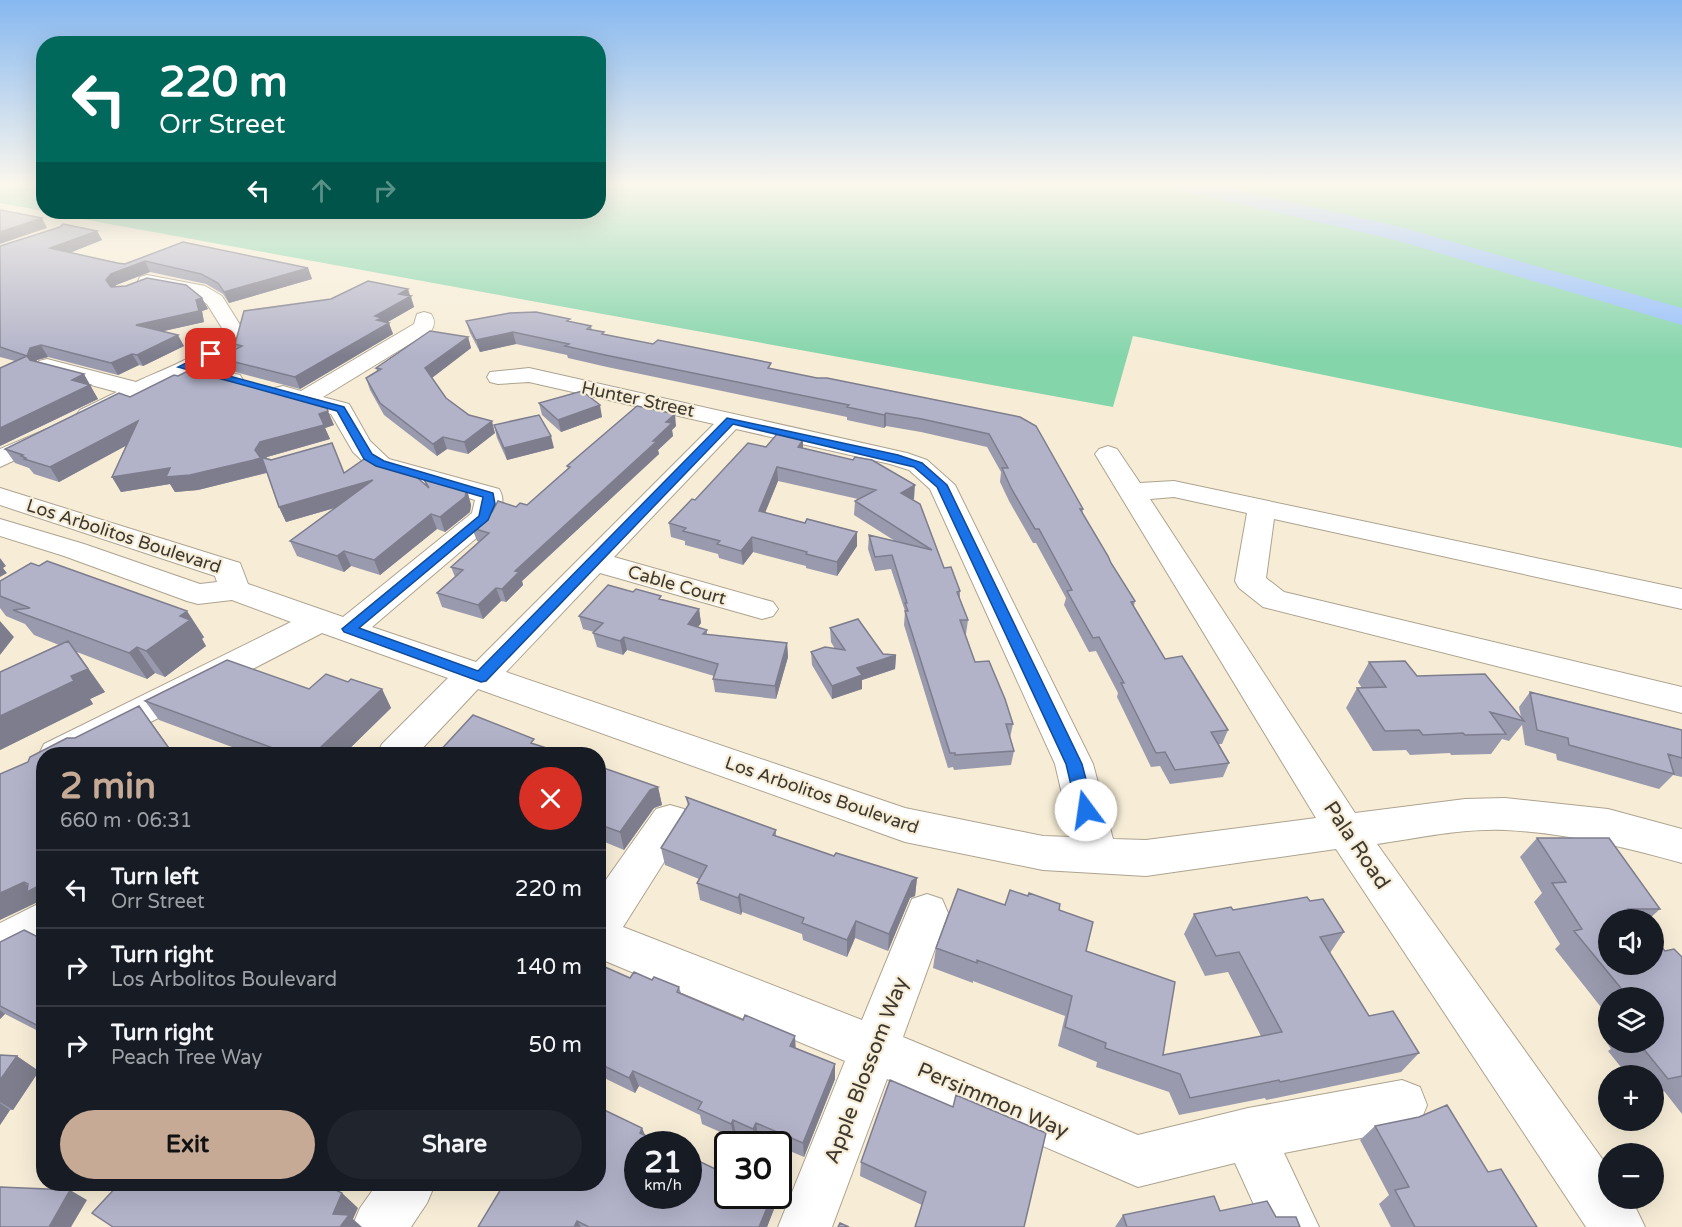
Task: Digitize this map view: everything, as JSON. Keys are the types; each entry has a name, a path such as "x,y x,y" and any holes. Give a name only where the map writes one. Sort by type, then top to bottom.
{"street":[{"path":"0,459 211,354 227,342 232,328 215,300 198,290 150,280 124,291"},
{"path":"303,399 424,327 424,318"},
{"path":"47,366 138,390"},
{"path":"74,747 335,624 484,517 489,504 489,495 380,464 348,445 340,409 183,367"},
{"name":"Hunter Street","path":"501,385 529,375 898,458 918,465 942,485 1074,764 1097,857"},
{"path":"403,747 593,561 731,420"},
{"name":"Pala Road","path":"1108,454 1346,832 1618,1227"},
{"path":"1132,492 1174,489 1682,598"},
{"path":"1326,499 1290,492 1275,510 1251,581 1274,600 1682,700"},
{"name":"Los Arbolitos Boulevard","path":"0,496 229,570 234,590"},
{"name":"Los Arbolitos Boulevard","path":"0,527 74,550 198,594 234,590 905,825 1043,854 1146,858 1465,815 1505,814 1608,826 1681,848"},
{"path":"46,567 74,550"},
{"name":"Cable Court","path":"593,561 762,609"},
{"path":"606,916 670,821"},
{"name":"Apple Blossom Way","path":"805,1227 927,913"},
{"path":"0,946 36,926"},
{"name":"Persimmon Way","path":"606,940 874,1049 1138,1161 1248,1134 1402,1105"},
{"path":"1248,1134 1292,1227"},
{"path":"379,1227 403,1191"}],"green space":[{"path":"204,241 1682,241 1682,448 1133,336 1113,407"}],"building":[{"path":"15,241 69,241 50,248 125,264 183,242 308,268 224,292 218,283 201,274 145,261 111,274 106,280 111,287 126,286 147,278 186,285 202,298 196,300 199,311 136,325 178,335 137,355 132,354 111,363 41,345 30,348 27,356 0,347 0,246"},
{"path":"368,281 408,289 399,294 411,296 375,316 382,318 377,320 389,323 295,377 219,358 242,346 235,344 244,311 331,299"},
{"path":"536,312 591,326 587,329 604,332 602,334 653,344 658,340 771,363 768,368 1020,417 1036,426 1083,509 1080,509 1135,601 1131,602 1165,659 1182,656 1228,730 1211,732 1229,763 1175,770 1165,752 1156,753 1121,683 1124,683 1099,637 1093,638 1067,591 1072,590 1039,529 1035,529 1011,488 1002,468 1008,468 989,434 922,419 886,413 884,415 847,407 849,405 605,355 565,346 569,344 513,332 476,340 466,321 510,313"},
{"path":"430,331 468,337 425,368 446,398 469,415 492,421 464,442 443,437 433,444 380,403 366,378 381,369 376,368"},
{"path":"27,356 30,360 84,374 72,380 90,385 0,428 0,368"},
{"path":"194,368 324,402 328,411 319,414 324,425 260,442 255,450 260,457 271,460 332,443 344,473 367,457 411,472 429,488 423,478 467,490 465,497 440,517 431,514 374,560 344,551 337,556 290,541 373,480 279,507 262,458 190,475 166,477 170,468 112,477 138,421 50,467 24,459 26,458 21,456 23,455 5,449 119,393 130,397 174,375 178,376"},
{"path":"582,391 600,405 558,420 539,403"},
{"path":"637,406 675,414 666,422 672,423 653,441 657,441 515,571 519,572 502,589 496,588 478,605 437,593 463,570 451,567 489,533 472,528 492,512 498,501 516,507 520,503 527,505 570,467 567,466"},
{"path":"539,415 551,436 504,448 494,425"},
{"path":"777,434 803,440 798,447 853,460 855,457 872,460 915,485 901,493 920,504 944,568 951,567 960,591 957,592 968,620 960,620 975,662 989,661 1005,699 1013,724 1006,724 1014,751 955,755 955,753 950,753 905,611 908,611 905,603 907,603 892,555 875,557 869,535 932,550 855,501 876,490 777,467 759,511 805,523 807,519 857,532 837,562 752,537 741,551 717,544 720,541 683,531 686,528 669,523 692,499 695,500 748,443 766,447"},
{"path":"47,561 187,611 180,616 190,620 146,651 137,647 129,653 13,610 30,608 0,596 0,581 31,563 39,566"},
{"path":"608,585 633,592 636,589 661,596 659,599 699,609 688,624 707,630 703,634 787,643 775,686 713,679 718,664 624,637 620,641 593,633 603,623 579,616"},
{"path":"858,619 883,654 896,655 857,668 862,675 832,686 811,652 825,647 845,650 830,628"},
{"path":"68,641 88,669 71,676 74,681 0,716 0,672"},
{"path":"227,660 309,689 326,674 348,682 351,679 382,689 321,747 270,747 145,701"},
{"path":"1405,661 1417,676 1485,674 1524,721 1490,712 1506,734 1423,735 1419,730 1385,731 1357,688 1386,687 1369,662"},
{"path":"1530,692 1682,730 1682,758 1668,754 1674,774 1569,745 1568,738 1537,730"},
{"path":"139,706 168,747 49,747 67,738 75,738"},
{"path":"473,715 534,739 531,743 543,747 443,747"},
{"path":"36,754 36,887 27,892 28,884 24,882 0,893 0,774 28,762 30,757"},
{"path":"606,769 658,787 650,790 620,832 606,827"},
{"path":"686,797 776,830 773,835 834,856 836,853 917,878 912,881 889,934 856,921 847,940 802,923 804,918 740,894 738,898 697,883 707,866 661,848 689,804"},
{"path":"1537,838 1609,838 1660,909 1598,909 1598,960 1574,931 1582,929 1552,883 1566,882"},
{"path":"958,889 1005,905 1010,890 1028,896 1029,893 1060,904 1059,910 1093,922 1086,951 1175,982 1163,1055 1282,1032 1239,952 1216,956 1194,914 1231,907 1233,910 1307,897 1310,901 1323,899 1344,932 1320,937 1369,1016 1393,1011 1419,1053 1190,1098 1180,1074 1105,1048 1106,1043 1065,1027 1072,996 977,960 977,963 936,948"},
{"path":"24,930 36,936 36,1025 0,1006 0,942"},
{"path":"1674,949 1682,957 1682,1076 1668,1079 1664,1074 1664,1065 1657,1065 1647,1053 1664,1053 1664,987 1620,987 1610,975 1664,975 1664,950"},
{"path":"606,968 630,978 634,972 652,980 654,977 679,987 677,992 743,1020 745,1015 795,1036 790,1046 835,1064 803,1143 792,1138 792,1131 775,1131 756,1123 753,1129 733,1120 731,1124 698,1109 702,1102 633,1071 629,1078 606,1067"},
{"path":"0,1055 17,1056 0,1080"},
{"path":"890,1080 953,1107 956,1095 1046,1133 1024,1227 915,1227 926,1192 861,1162"},
{"path":"1447,1105 1488,1172 1501,1169 1537,1227 1415,1227 1395,1190 1409,1187 1375,1126 1419,1117"},
{"path":"606,1111 642,1128 641,1131 624,1131 624,1209 702,1209 702,1163 714,1168 714,1209 767,1209 759,1227 589,1227 577,1221 574,1227 478,1227 500,1191 606,1191"},
{"path":"0,1187 36,1189 36,1191 69,1191 49,1227 0,1227"},
{"path":"112,1191 338,1191 342,1193 333,1214 349,1215 340,1227 113,1227 92,1213"},
{"path":"1214,1196 1220,1211 1267,1201 1276,1217 1296,1217 1300,1227 1127,1227 1123,1215"}],"waterway":[{"path":"1426,241 1682,317"}],"route":[{"path":"211,354 183,367 340,409 368,456 380,464 489,495 489,504 484,517 349,629 481,677 731,420 898,458 918,465 942,485 1074,764 1086,810"}]}
